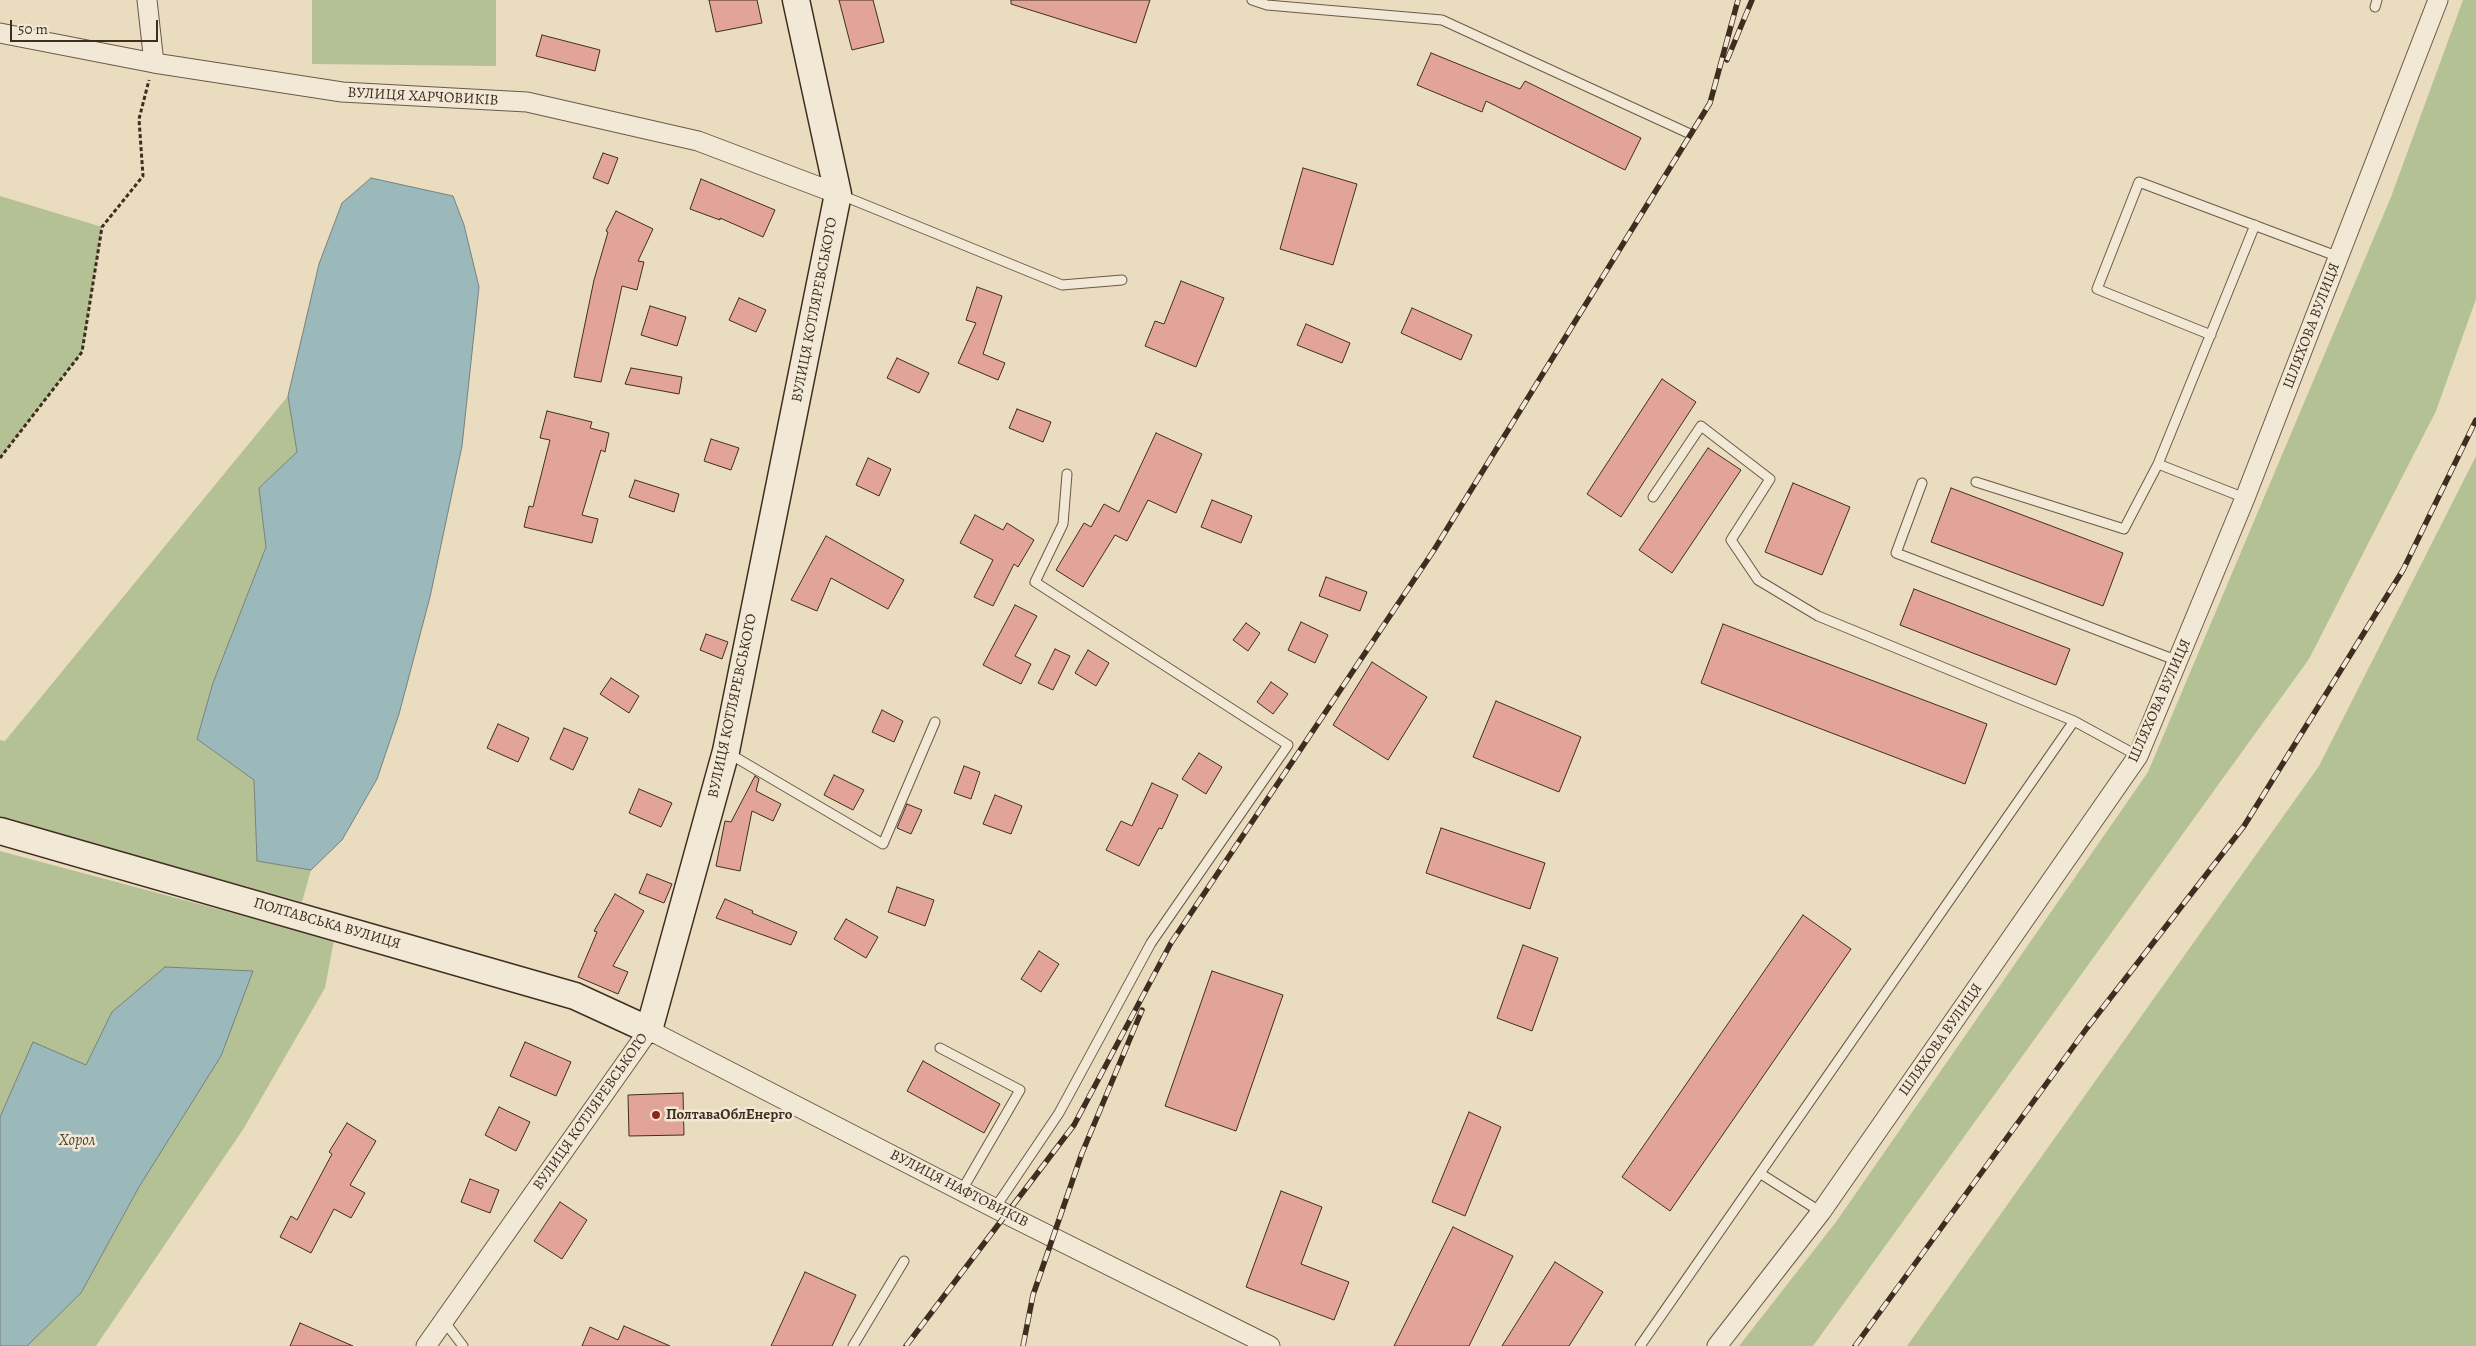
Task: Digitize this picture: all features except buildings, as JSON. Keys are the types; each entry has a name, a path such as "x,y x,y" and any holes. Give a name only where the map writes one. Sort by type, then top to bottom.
{"street":[{"path":"147,0 154,63"},
{"name":"ВУЛИЦЯ КОТЛЯРЕВСЬКОГО","path":"426,1346 649,1030 726,751 838,194 796,0"},
{"name":"ШЛЯХОВА ВУЛИЦЯ","path":"1718,1346 1821,1212 2138,756 2245,498 2438,0"},
{"name":"ВУЛИЦЯ ХАРЧОВИКІВ","path":"0,33 154,63 342,92 527,102 698,141 838,194"},
{"name":"ПОЛТАВСЬКА ВУЛИЦЯ","path":"0,831 575,996 649,1030"},
{"name":"ВУЛИЦЯ НАФТОВИКІВ","path":"649,1030 995,1208 1270,1346"}],"lane":[{"path":"1252,0 1267,5 1442,20 1688,133"},
{"path":"2211,335 2097,289 2139,182 2339,257"},
{"path":"838,194 1062,285 1122,280"},
{"path":"1976,482 2124,529 2158,464 2255,225"},
{"path":"1654,496 1701,426 1770,479 1731,540 1758,580 1818,616 2074,721 2138,756"},
{"path":"2158,464 2245,498"},
{"path":"995,1208 1059,1113 1151,943 1288,745 1035,582 1063,524 1067,474"},
{"path":"1922,483 1896,553 2178,661"},
{"path":"1640,1346 2074,721"},
{"path":"726,751 883,844 935,722"},
{"path":"940,1048 1020,1090 962,1190"},
{"path":"1761,1174 1821,1212"},
{"path":"853,1346 904,1262"},
{"path":"444,1321 463,1346"}],"path":[{"path":"0,458 82,352 102,226 143,176 139,119 154,63"}],"green space":[{"path":"312,0 496,0 496,66 312,64"},
{"path":"2463,0 2476,0 2476,299 2436,411 2309,659 1813,1346 1739,1346 1836,1222 2148,772 2391,197"},
{"path":"0,196 102,227 82,352 0,458"},
{"path":"288,396 297,453 259,488 266,547 213,683 197,739 254,780 257,861 311,870 302,902 0,818 0,740 5,741"},
{"path":"2476,456 2476,1346 1907,1346 2319,766"},
{"path":"0,851 334,940 325,988 244,1128 96,1346 27,1346 81,1293 139,1187 112,1012 86,1065 5,1106 0,1117"}],"water":[{"path":"371,178 453,196 464,225 479,287 462,446 430,597 399,714 377,779 342,840 311,870 257,861 254,780 197,739 213,683 266,547 259,488 297,452 288,396 319,264 342,203"},
{"name":"Хорол","path":"165,967 253,971 221,1056 139,1187 81,1293 27,1346 0,1346 0,1117 33,1042 86,1065 112,1012"}],"railway":[{"path":"906,1346 1074,1125 1171,943 1434,550 1710,103 1738,0"},
{"path":"1727,60 1752,0"},
{"path":"1855,1346 2087,1028 2244,826 2403,570 2476,420"},
{"path":"1023,1346 1033,1295 1082,1153 1142,1010"}],"place":[{"name":"ПолтаваОблЕнерго","path":"656,1115"}]}
